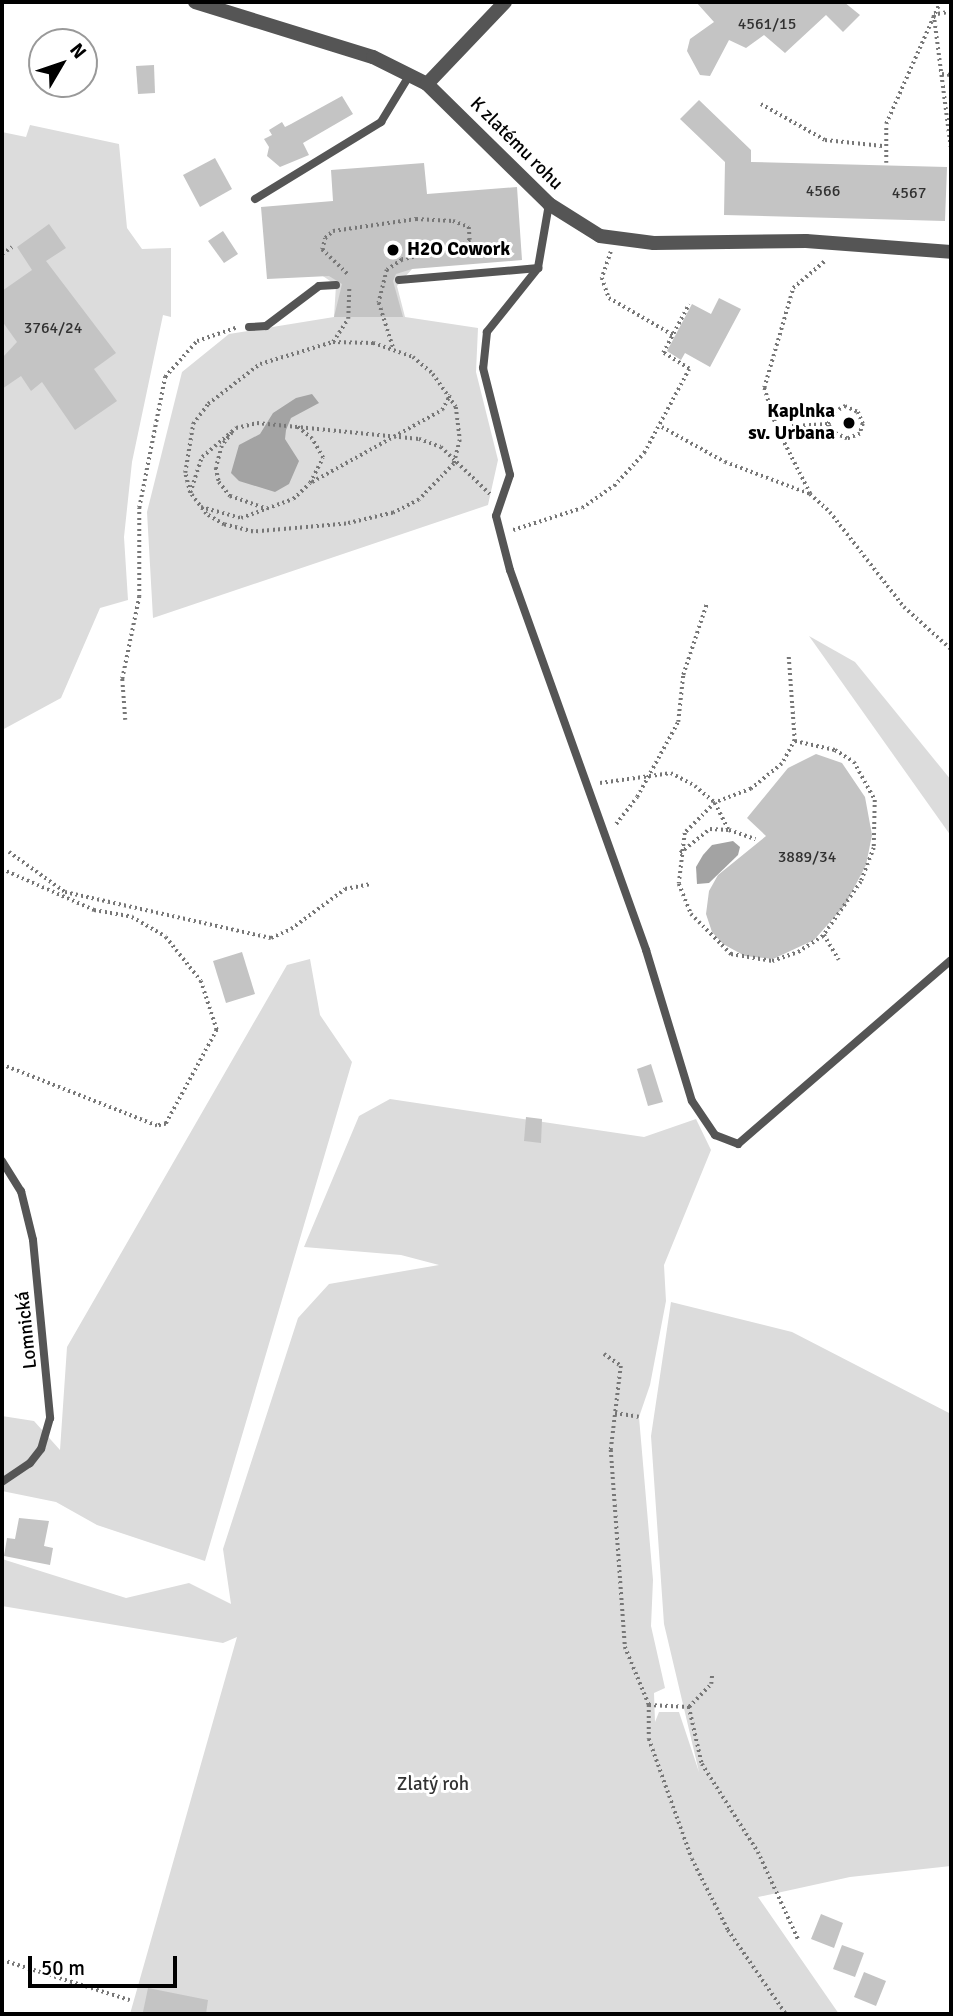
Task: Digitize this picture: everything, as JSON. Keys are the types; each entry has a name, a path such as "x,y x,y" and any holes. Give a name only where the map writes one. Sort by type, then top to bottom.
{"street":[{"name":"K zlatému rohu","path":"195,2 373,57 427,85 549,204 600,236 616,240 834,243 951,252"},
{"path":"427,85 505,2"}],"lane":[{"path":"255,199 381,121 409,76"},
{"path":"549,204 538,268 487,332 483,368 509,475 496,516 692,1101 715,1135 738,1144 951,960"},
{"path":"399,280 538,268"},
{"path":"249,327 266,326 319,286 336,285"},
{"name":"Lomnická","path":"2,1161 21,1191 33,1240 50,1405 41,1449 30,1463 2,1482"}],"path":[{"path":"886,163 883,146 886,124 940,2"},
{"path":"934,15 951,12"},
{"path":"934,15 951,147"},
{"path":"942,74 951,75"},
{"path":"761,104 825,140 883,146"},
{"path":"333,342 348,319 350,303 346,273 322,250 328,233 416,219 468,224 471,235 462,246 402,260 382,278 379,303 394,350"},
{"path":"834,243 827,260 803,276 790,295 764,388 776,427 810,494 830,512 904,607 951,649"},
{"path":"2,254 12,247"},
{"path":"604,266 602,278 609,298 673,335"},
{"path":"501,534 582,508 614,486 662,427 690,369 663,353 689,304"},
{"path":"125,720 122,679 139,597 139,508 165,377 197,341 226,328 249,327"},
{"path":"333,342 373,343 394,350 412,357 450,395 460,440 454,464 419,500 393,513 346,524 253,532 224,525 201,507 190,493 185,473 193,424 208,404 260,364 333,342"},
{"path":"201,507 241,518 293,499 310,484 443,410 450,395"},
{"path":"845,406 858,412 863,424 860,434 847,439 832,432 828,424 834,412 845,406"},
{"path":"190,493 202,457 236,428 257,423 293,424 395,437 441,447 454,464 500,503"},
{"path":"293,424 312,439 323,458 310,484"},
{"path":"776,427 828,424"},
{"path":"662,427 725,462 810,494"},
{"path":"236,428 222,446 216,468 219,482 230,496 269,509"},
{"path":"606,838 637,797 678,722 683,675 707,603"},
{"path":"789,657 794,740 782,764 751,789 715,803 685,833 680,853 679,884 691,914 731,954 772,961 798,952 824,935 861,882 874,848 875,800 854,762 835,750 794,740"},
{"path":"587,786 648,774 671,774 695,786 715,803 729,830"},
{"path":"680,853 710,829 729,830 755,839"},
{"path":"9,852 65,892 271,938 291,929 345,889 370,884"},
{"path":"2,869 84,906 132,917 166,937 201,981 217,1030 166,1124 157,1126 2,1065"},
{"path":"824,935 839,960"},
{"path":"604,1354 621,1366 611,1450 625,1647 649,1704 649,1739 692,1859 728,1930 786,2014"},
{"path":"615,1413 639,1417"},
{"path":"649,1704 688,1707 711,1684 712,1675"},
{"path":"688,1707 702,1764 758,1852 799,1941"},
{"path":"2,1960 130,2000"}],"green space":[{"path":"30,125 119,144 127,228 142,249 171,248 171,317 163,315 132,462 124,537 128,600 100,608 61,698 2,730 2,132 26,137"},
{"path":"412,269 397,286 405,317 478,328 476,372 498,460 488,505 153,618 147,512 182,372 229,334 334,317 336,285 317,272"},
{"path":"809,636 855,662 951,780 951,836"},
{"path":"310,959 320,1015 352,1062 205,1561 97,1525 56,1502 2,1491 2,1416 34,1421 60,1450 67,1347 287,965"},
{"name":"Zlatý roh","path":"390,1099 644,1137 696,1119 711,1150 664,1265 666,1301 650,1385 639,1417 653,1580 651,1626 665,1688 654,1693 655,1722 659,1712 679,1712 699,1772 664,1624 651,1436 671,1302 792,1332 951,1414 951,1866 850,1877 758,1897 839,2014 130,2014 237,1637 223,1643 2,1606 2,1559 126,1598 189,1583 231,1604 223,1549 298,1318 329,1284 439,1265 401,1255 304,1247 359,1116"}],"shaded area":[{"path":"312,394 319,403 291,418 286,430 285,439 299,461 289,484 275,492 239,481 231,473 239,445 260,434 273,413 296,398"},
{"path":"733,841 740,847 738,855 709,883 697,884 696,867 703,855 712,845"}],"building":[{"path":"696,2 844,2 860,15 843,32 826,15 785,53 764,35 746,48 729,40 710,76 700,75 687,51 690,39 714,22"},
{"path":"154,65 155,93 138,94 136,66"},
{"path":"342,96 353,114 303,143 309,155 280,167 267,156 269,147 264,139 272,135 269,130 282,122 285,127"},
{"path":"699,100 751,150 751,162 947,167 945,221 724,215 725,162 680,119"},
{"path":"215,158 232,189 200,207 183,175"},
{"name":"H2O Cowork","path":"424,163 427,194 517,187 522,260 412,269 396,274 393,281 403,317 334,317 342,284 329,276 267,279 261,207 333,201 331,170"},
{"path":"49,224 66,248 46,261 116,353 94,369 117,401 75,430 42,382 31,391 21,376 2,389 2,358 17,342 2,321 2,291 32,270 17,247"},
{"path":"223,231 238,254 224,263 208,241"},
{"path":"719,298 741,309 710,367 685,353 681,360 667,351 692,304 711,314"},
{"path":"816,754 842,763 865,797 872,835 866,865 845,905 814,940 773,959 745,956 723,944 712,932 706,914 709,891 718,875 766,836 747,818 788,768"},
{"path":"242,952 255,994 226,1003 213,961"},
{"path":"651,1064 663,1102 648,1106 637,1069"},
{"path":"526,1117 542,1119 541,1143 524,1141"},
{"path":"19,1518 49,1521 44,1546 53,1548 50,1565 4,1556 7,1538 15,1539"},
{"path":"821,1914 843,1923 834,1948 811,1939"},
{"path":"842,1945 864,1953 855,1977 833,1969"},
{"path":"864,1972 886,1981 876,2006 854,1997"},
{"path":"148,1988 208,2000 206,2014 143,2012"}],"place":[{"name":"H2O Cowork","path":"393,250"},
{"name":"Kaplnka sv. Urbana","path":"849,423"}]}
